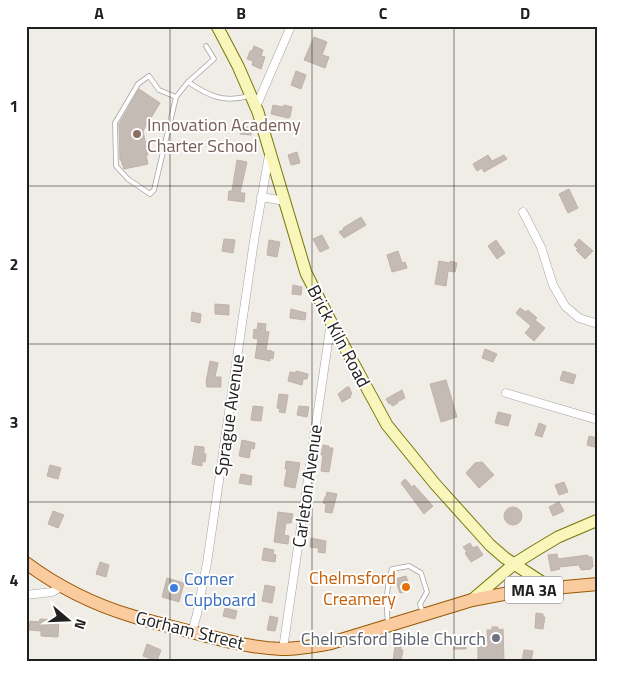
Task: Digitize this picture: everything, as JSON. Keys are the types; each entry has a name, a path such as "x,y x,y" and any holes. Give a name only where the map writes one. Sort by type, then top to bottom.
{"main road":[{"name":"Gorham Street","path":"26,563 63,586 131,616 237,644 282,649 308,647 331,642 472,600 520,591 598,584"}],"street":[{"name":"Brick Kiln Road","path":"217,26 238,66 256,108 306,273 387,425 435,484 480,534 505,558 551,588"},
{"path":"256,108 291,26"},
{"name":"Sprague Avenue","path":"192,632 198,614 207,563 254,241 270,150"},
{"path":"261,198 284,201"},
{"path":"523,212 541,247 553,285 565,306 580,318 598,324"},
{"name":"Carleton Avenue","path":"282,649 331,322"},
{"path":"506,393 598,420"},
{"path":"472,600 514,564 558,537 598,520"},
{"path":"26,595 52,592 63,586"}],"lane":[{"path":"176,97 159,90 149,76 138,84 115,123 116,166 128,179 150,194 154,190 176,97 188,82 214,59 206,46"},
{"path":"188,82 201,91 217,98 236,100 251,96"},
{"path":"388,626 389,577 392,569 410,566 421,573 427,592 420,604 423,615"}],"building":[{"path":"314,37 327,42 322,55 329,57 325,68 304,60"},
{"path":"254,46 263,50 261,56 265,57 261,69 252,65 253,61 247,59"},
{"path":"296,71 306,75 301,89 291,85"},
{"path":"139,89 160,103 143,131 148,164 124,169 120,160 119,124"},
{"path":"273,105 292,107 290,117 271,114"},
{"path":"241,126 252,128 251,135 240,134"},
{"path":"297,152 300,163 291,165 288,155"},
{"path":"488,155 492,161 504,155 507,159 484,172 482,168 477,171 473,164"},
{"path":"237,160 247,162 240,193 245,193 244,202 228,200 229,191 232,191"},
{"path":"569,189 578,208 568,213 559,194"},
{"path":"361,217 366,225 344,238 339,232"},
{"path":"322,235 329,248 320,252 313,239"},
{"path":"224,239 235,240 233,253 222,251"},
{"path":"579,239 593,251 585,259 576,250 578,249 574,245"},
{"path":"269,240 280,242 277,257 267,255"},
{"path":"496,240 505,253 497,259 488,246"},
{"path":"398,251 402,263 405,262 407,268 392,272 387,255"},
{"path":"439,261 457,263 455,272 448,271 446,286 435,284"},
{"path":"293,285 302,287 301,295 292,294"},
{"path":"215,304 229,305 229,315 215,314"},
{"path":"520,308 526,312 528,310 537,318 535,320 545,328 534,341 525,333 531,326 516,313"},
{"path":"291,309 306,313 305,320 290,318"},
{"path":"192,312 201,314 200,323 191,321"},
{"path":"258,323 266,324 265,331 269,332 266,350 274,352 273,359 270,358 270,361 255,358 258,339 253,338 254,329 257,330"},
{"path":"485,349 497,354 493,362 482,358"},
{"path":"210,361 218,363 215,377 221,377 221,387 207,387 206,382"},
{"path":"296,371 308,374 307,379 303,379 302,385 288,381 290,372 296,373"},
{"path":"563,371 576,375 573,384 560,380"},
{"path":"446,380 457,417 441,422 430,384"},
{"path":"349,387 352,394 350,395 351,397 342,402 338,394"},
{"path":"402,390 405,398 392,406 391,403 389,404 386,399"},
{"path":"279,394 288,395 285,413 279,412 280,409 277,408"},
{"path":"253,406 263,407 261,421 251,420"},
{"path":"299,406 309,407 307,417 297,415"},
{"path":"498,412 511,415 508,426 495,423"},
{"path":"539,423 546,426 542,437 535,435"},
{"path":"589,436 598,438 598,448 587,445"},
{"path":"242,440 255,443 254,449 251,448 249,458 239,456"},
{"path":"323,445 333,448 329,472 321,471"},
{"path":"195,446 204,447 204,454 206,454 205,462 202,461 202,466 192,464"},
{"path":"286,461 300,463 295,488 284,485 287,469 285,469"},
{"path":"482,462 494,475 479,488 466,473 475,463"},
{"path":"50,465 61,468 58,479 47,476"},
{"path":"241,474 252,476 251,485 239,483"},
{"path":"405,479 412,487 414,485 433,506 424,514 401,483"},
{"path":"564,482 568,492 559,495 555,485"},
{"path":"327,492 337,494 332,513 325,512 326,504 323,503"},
{"path":"559,502 564,511 553,516 549,507"},
{"path":"513,507 519,510 522,516 519,522 513,525 507,522 504,516 507,510"},
{"path":"53,511 64,515 58,528 48,524"},
{"path":"278,512 293,514 291,523 286,523 284,535 289,536 288,544 274,542"},
{"path":"311,538 326,541 325,553 318,552 319,548 310,547"},
{"path":"470,543 473,548 477,546 483,555 471,562 463,547"},
{"path":"264,548 274,550 273,554 276,555 275,562 262,560"},
{"path":"557,554 558,559 588,555 588,557 592,557 593,567 581,570 579,565 559,567 560,569 551,571 548,555"},
{"path":"100,562 109,565 106,577 96,574"},
{"path":"406,576 411,590 400,593 395,579"},
{"name":"Corner Cupboard","path":"167,578 184,583 179,602 162,597"},
{"path":"265,585 275,587 272,603 262,601"},
{"path":"225,608 237,611 235,619 223,616"},
{"path":"536,613 543,614 543,617 545,617 543,629 535,628"},
{"path":"270,616 278,618 275,631 267,630"},
{"path":"40,619 59,619 58,637 41,636 41,631 29,630 30,621 39,622"},
{"name":"Chelmsford Bible Church","path":"492,627 498,627 498,630 503,629 504,660 478,659 478,646 488,646 487,630 492,630"},
{"path":"454,640 466,640 466,649 454,649"},
{"path":"147,644 161,650 157,661 143,656"},
{"path":"395,646 401,647 401,650 403,650 401,661 393,661"},
{"path":"524,650 533,651 531,661 522,661"}],"place":[{"name":"Innovation Academy Charter School","path":"137,134"},
{"name":"Chelmsford Creamery","path":"406,587"},
{"name":"Corner Cupboard","path":"174,588"},
{"name":"Chelmsford Bible Church","path":"496,638"}]}
